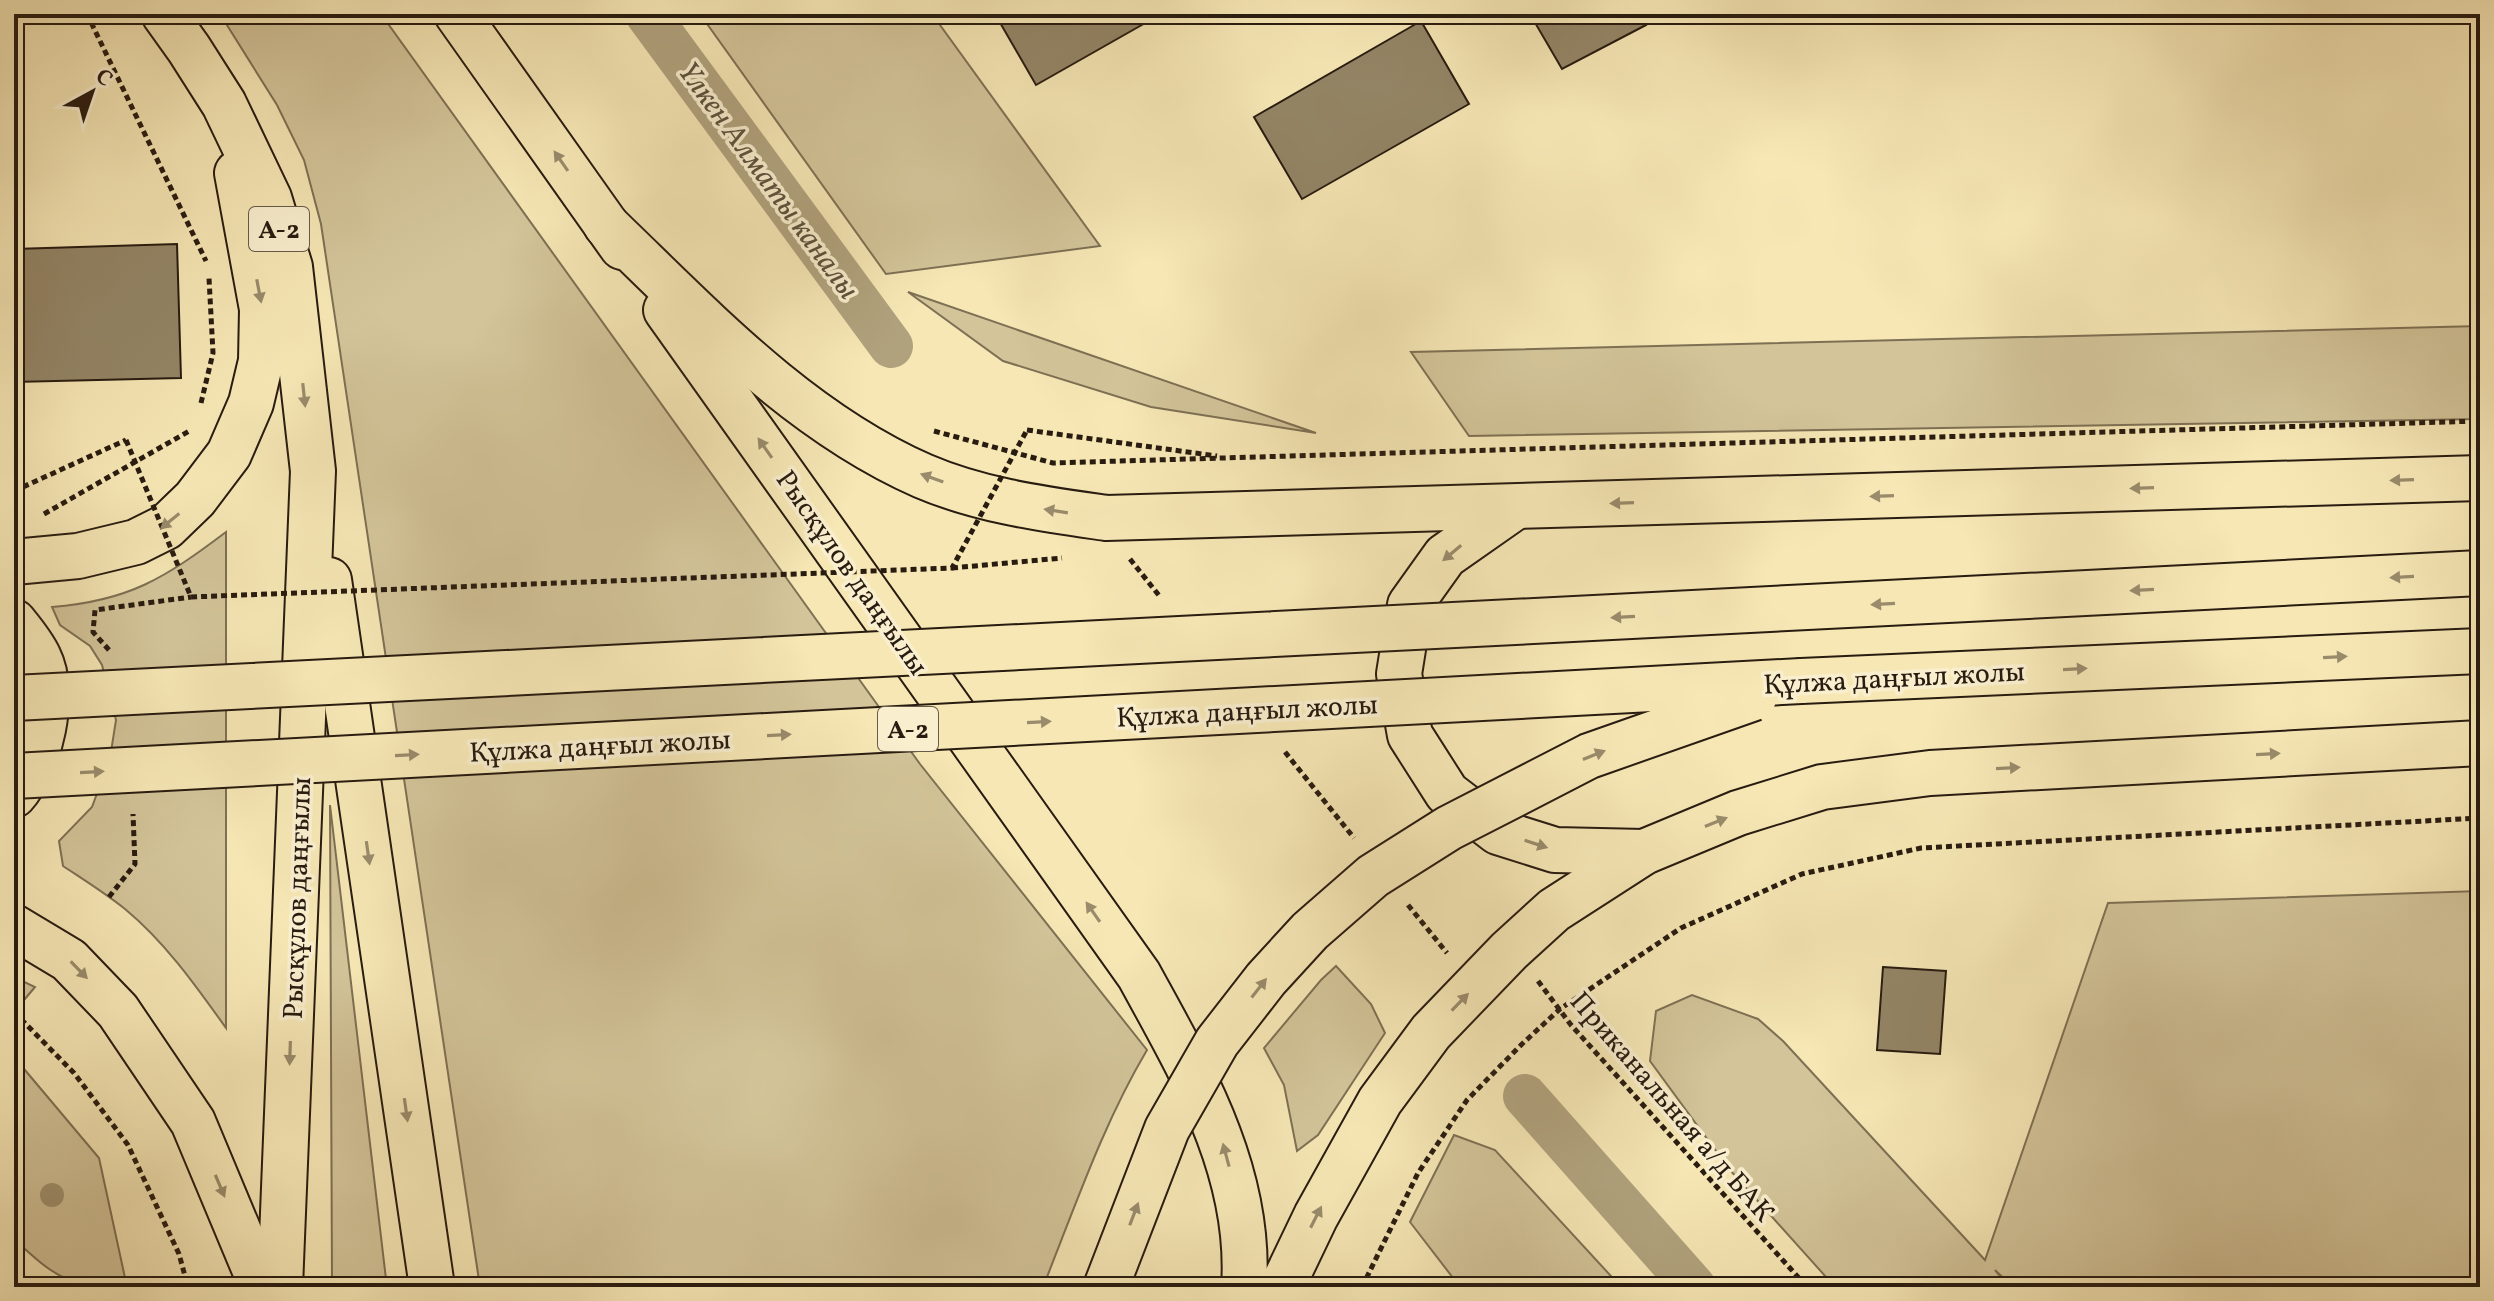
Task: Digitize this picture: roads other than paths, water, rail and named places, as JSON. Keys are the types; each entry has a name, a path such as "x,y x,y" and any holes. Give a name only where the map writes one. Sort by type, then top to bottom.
{"main road":[{"name":"Рысқұлов даңғылы","path":"164,14 224,104 269,198 290,267 313,471 280,1287"},
{"name":"Рысқұлов даңғылы","path":"457,14 1139,975 1183,1054 1219,1129 1241,1210 1244,1287"},
{"path":"14,562 78,556 136,542 166,527 195,499 229,454 251,403 261,361 262,309 224,104"},
{"path":"606,225 749,362 861,446 926,477 1006,503 1106,518 2480,478"},
{"path":"313,471 432,1287"},
{"path":"1515,507 1445,556 1410,605 1399,674 1410,735 1447,793 1498,832 1555,850 1644,852"},
{"path":"14,698 2480,573"},
{"path":"14,622 41,660 46,692 43,730 34,762 14,795"},
{"name":"Құлжа даңғыл жолы","path":"14,776 1801,681 2480,651"},
{"path":"1106,1287 1167,1129 1217,1042 1266,979 1301,941 1373,876 1449,828 1589,756 1801,681"},
{"path":"1282,1287 1316,1216 1380,1101 1431,1032 1509,951 1554,910 1644,852 1738,813 1822,787 1946,772 2480,743"},
{"path":"14,927 69,960 118,1011 193,1122 262,1287"}],"waterway":[{"name":"Үлкен Алматы каналы","path":"647,14 891,346"},
{"name":"Үлкен Алматы каналы","path":"1525,1096 1694,1287"}]}
